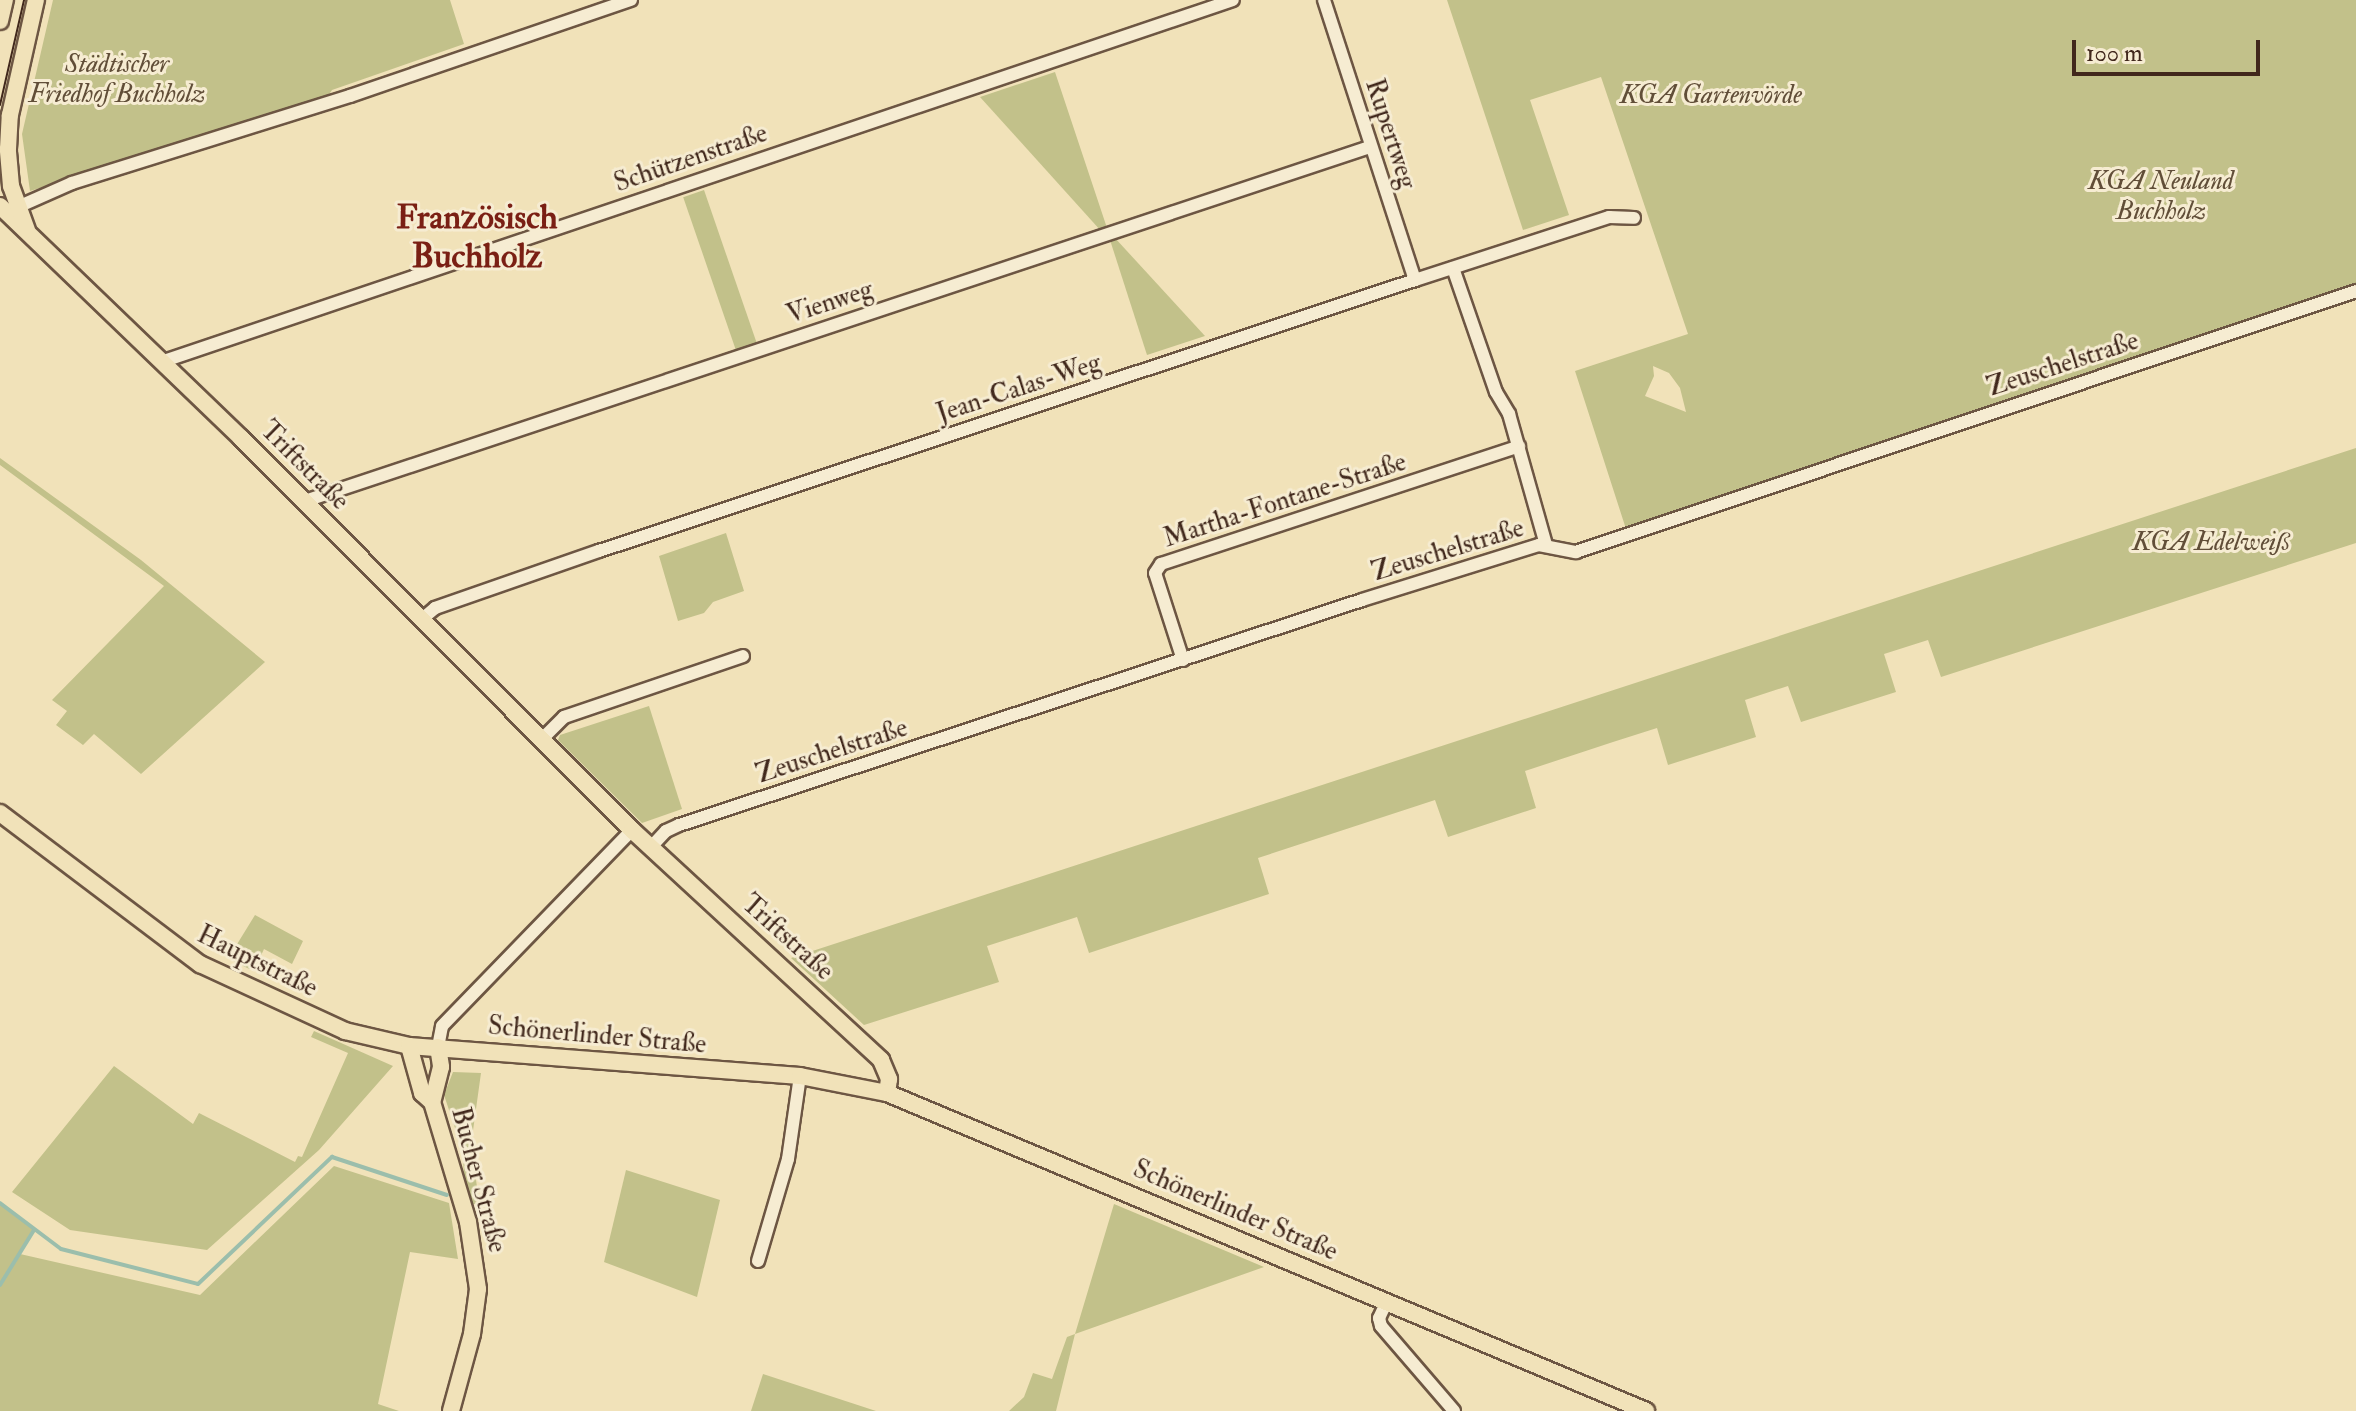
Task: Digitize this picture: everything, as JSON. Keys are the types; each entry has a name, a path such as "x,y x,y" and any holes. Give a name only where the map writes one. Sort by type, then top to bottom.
{"main road":[{"path":"0,21 5,0"},
{"name":"Triftstraße","path":"36,0 10,115 6,181 8,208 28,232 164,361 632,830 881,1060 889,1079 887,1093"},
{"name":"Hauptstraße","path":"0,813 200,964 345,1031 409,1046 438,1047"},
{"name":"Bucher Straße","path":"409,1046 422,1093 432,1102"},
{"name":"Bucher Straße","path":"438,1047 441,1067 432,1102 468,1222 478,1289 472,1334 451,1411"},
{"name":"Schönerlinder Straße","path":"438,1047 800,1076 887,1093 1646,1411"}],"street":[{"path":"8,208 72,183 357,94 631,0"},
{"name":"Schützenstraße","path":"164,361 1233,0"},
{"name":"Rupertweg","path":"1324,0 1415,280"},
{"name":"Vienweg","path":"305,501 1370,147"},
{"name":"Jean-Calas-Weg","path":"422,619 435,608 599,551 1415,280 1609,217 1634,218"},
{"path":"1453,268 1519,446 1546,545"},
{"name":"Zeuschelstraße","path":"651,847 666,831 679,825 1183,660 1546,545 1576,552 2356,291"},
{"name":"Martha-Fontane-Straße","path":"1183,660 1155,573 1161,564 1519,446"},
{"path":"541,740 564,717 743,656"},
{"path":"438,1047 442,1026 632,830"},
{"path":"758,1261 788,1159 800,1076"},
{"path":"1387,1301 1379,1318 1381,1326 1454,1411"}],"green space":[{"name":"Städtischer Friedhof Buchholz","path":"53,0 450,0 464,44 332,90 328,96 281,114 30,191 22,134"},
{"name":"KGA Neuland Buchholz","path":"1447,0 2356,0 2356,287 1626,529 1575,371 1688,334 1601,77 1530,100 1569,215 1523,230","holes":["1653,366 1669,373 1680,388 1686,412 1645,396 1654,376"]},
{"path":"1055,72 1107,228 1101,231 980,97"},
{"path":"704,190 757,344 736,351 683,197"},
{"path":"1115,238 1205,336 1147,355 1110,240"},
{"name":"KGA Edelweiß","path":"2356,448 2356,543 1941,677 1928,640 1884,654 1896,692 1801,722 1788,686 1745,700 1756,737 1668,765 1657,728 1613,742 1525,771 1536,808 1448,837 1435,800 1258,858 1269,894 1089,953 1077,917 987,946 999,982 864,1025 791,958"},
{"path":"0,458 141,560 265,662 141,774 94,734 83,745 56,725 67,711 52,700 164,586 0,465"},
{"path":"726,533 744,591 713,602 704,613 678,621 659,556"},
{"path":"649,706 682,809 642,823 558,740 560,735"},
{"path":"255,915 303,941 292,964 264,949 254,971 234,962 231,954"},
{"path":"314,1031 393,1066 319,1150 207,1250 70,1230 12,1192 114,1066 193,1124 199,1113 295,1162 298,1156 302,1157 348,1053 311,1037"},
{"path":"453,1072 481,1073 471,1145 479,1201 476,1204 470,1204 462,1149 444,1095"},
{"path":"334,1166 449,1203 458,1259 410,1252 378,1404 399,1411 0,1411 0,1203 34,1230 20,1254 200,1295"},
{"path":"626,1170 720,1200 697,1297 604,1262"},
{"path":"1114,1204 1264,1267 1075,1334"},
{"path":"1075,1334 1056,1411 1009,1411 1024,1397 1033,1373 1052,1379 1067,1337"},
{"path":"763,1374 876,1411 751,1411"}],"waterway":[{"path":"0,1203 61,1249 198,1284 332,1157 447,1195"},
{"path":"0,1285 34,1230"}],"tram line":[{"path":"0,105 24,0"}],"district":[{"name":"Französisch Buchholz","path":"477,236"}],"park label":[{"name":"KGA Gartenvörde","path":"1711,96"}]}
